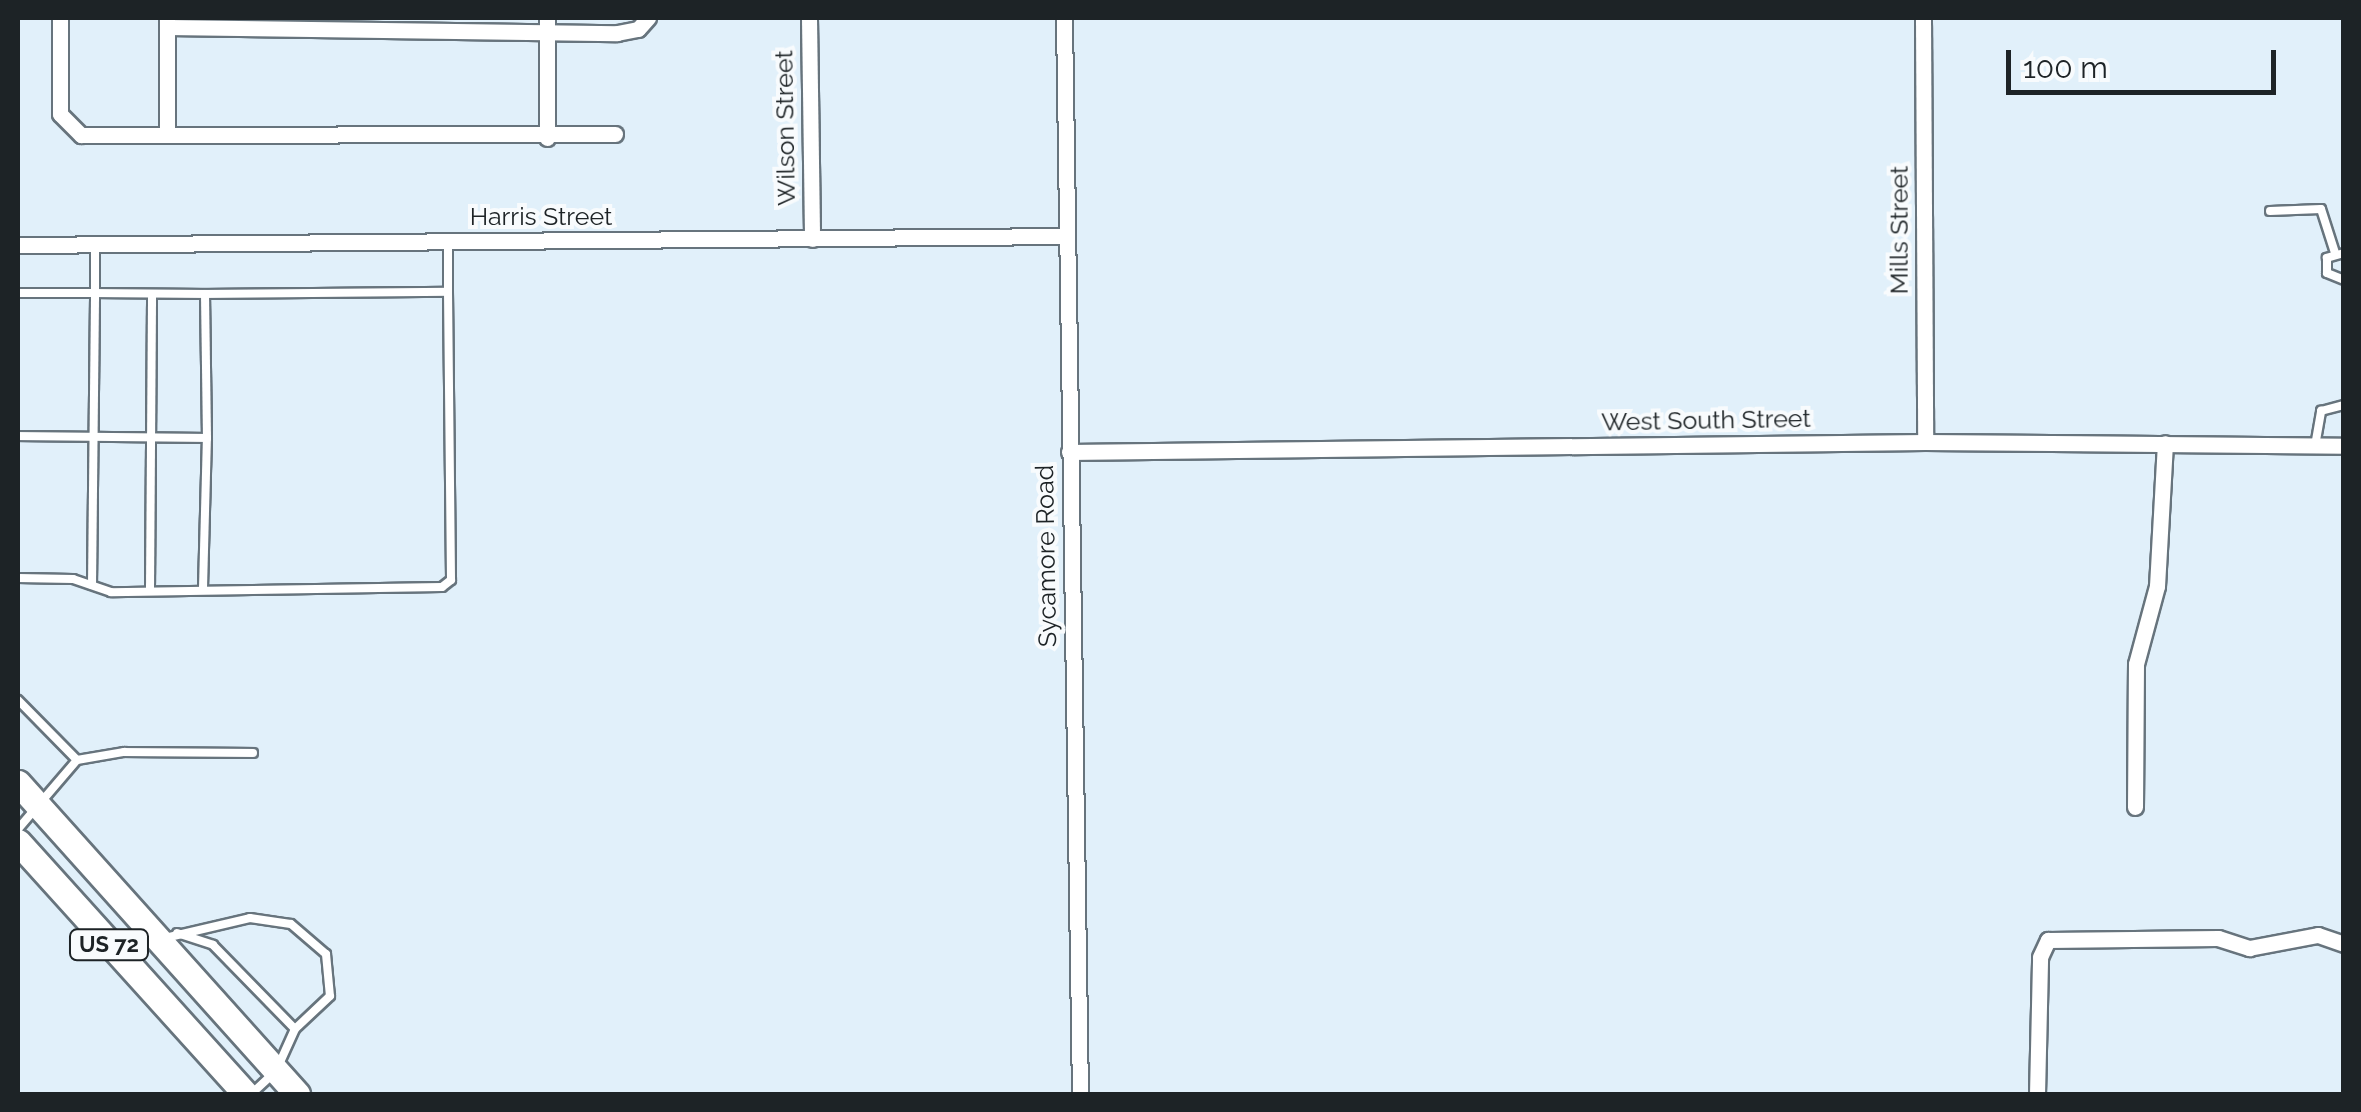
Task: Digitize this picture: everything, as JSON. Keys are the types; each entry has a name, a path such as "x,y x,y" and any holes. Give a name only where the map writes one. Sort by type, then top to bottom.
{"main road":[{"name":"US 72","path":"18,783 168,936 298,1094"},
{"name":"US 72","path":"18,842 248,1094"}],"street":[{"path":"60,18 60,114 81,135 547,138 614,134"},
{"name":"Wilson Street","path":"809,18 812,239"},
{"name":"Sycamore Road","path":"1064,18 1080,1094"},
{"name":"Mills Street","path":"1923,18 1925,442"},
{"path":"167,134 167,22 643,23"},
{"path":"547,24 547,138"},
{"name":"Harris Street","path":"18,245 1065,236"},
{"name":"West South Street","path":"1069,452 1925,442 2344,446"},
{"path":"2135,807 2136,664 2157,586 2165,443"},
{"path":"2038,1094 2040,957 2048,940 2218,938 2250,948 2318,935 2344,944"}],"lane":[{"path":"2270,211 2321,209 2339,253 2327,258 2327,273 2344,280"},
{"path":"18,578 92,586 111,592 442,587 451,580 448,242"},
{"path":"92,586 95,244"},
{"path":"18,293 448,292"},
{"path":"150,589 152,294"},
{"path":"204,588 205,294"},
{"path":"2315,446 2320,411 2344,406"},
{"path":"18,436 206,438"},
{"path":"18,700 77,760"},
{"path":"18,829 77,760 124,752 254,753"},
{"path":"168,936 250,918 291,924 310,936 326,954 330,996 295,1028 276,1071 248,1094"},
{"path":"168,936 213,945 295,1028"}]}
